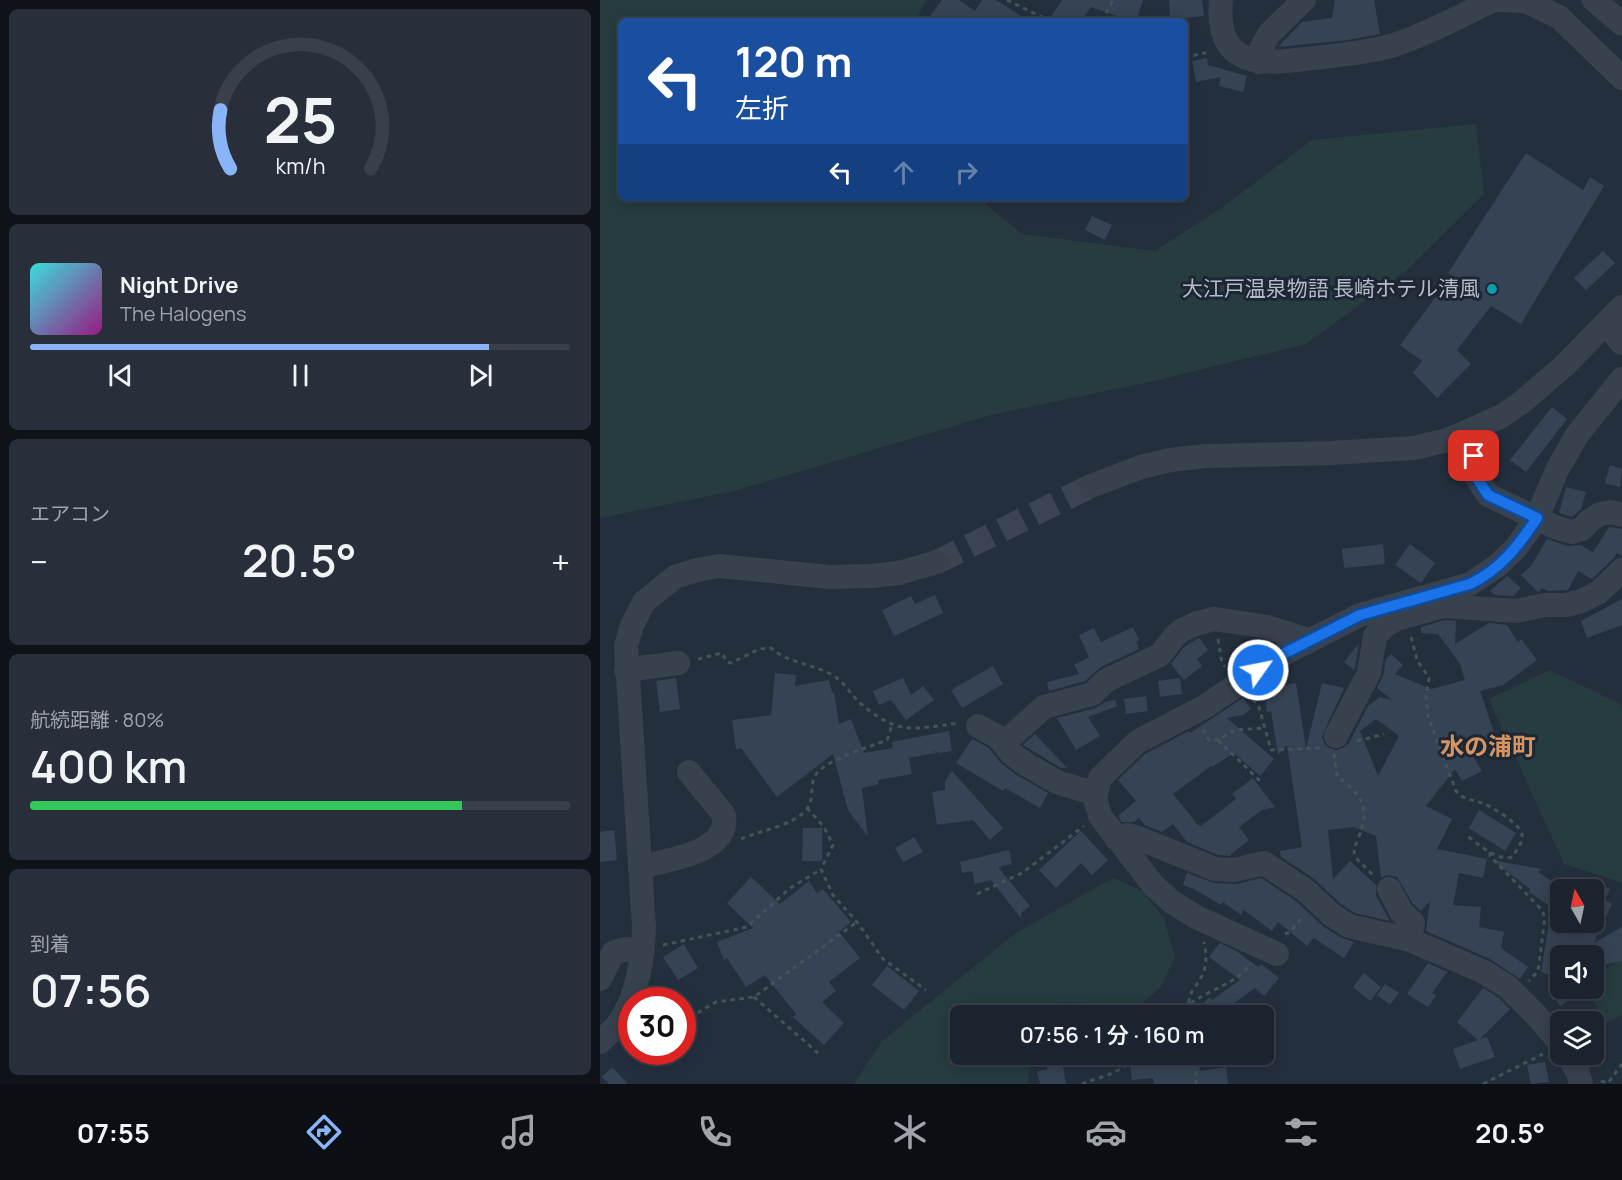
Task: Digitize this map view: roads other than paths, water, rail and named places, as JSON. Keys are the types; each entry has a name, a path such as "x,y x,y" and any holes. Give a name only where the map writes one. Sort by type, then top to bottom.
{"street":[{"path":"1221,0 1222,28 1225,39 1236,52 1258,62 1283,62 1378,50 1398,44 1496,0 1525,1 1560,17 1622,78"},
{"path":"1258,62 1269,34 1304,0"},
{"path":"1594,0 1622,24"},
{"path":"1091,486 1141,466 1170,460 1206,456 1414,448 1448,440 1502,416 1522,402 1564,366 1614,315 1622,343"},
{"path":"1098,805 1100,778 1137,742 1214,701 1277,657 1360,615 1432,596 1480,579 1516,548 1537,518 1557,471 1577,435 1622,379"},
{"path":"1472,430 1477,478 1488,495 1565,530 1577,532 1600,514 1611,512 1622,515"},
{"path":"600,1042 620,1022 630,1001 643,948 644,927 626,646 632,625 644,602 675,577 719,566 830,577 899,573 937,562"},
{"path":"1341,737 1369,673 1375,636 1387,624 1444,606 1516,611 1545,605 1566,605 1582,601 1599,592 1622,570"},
{"path":"1004,743 1044,707 1092,694 1107,680 1160,655 1182,630 1198,623 1214,620 1287,632 1302,638 1306,643"},
{"path":"626,670 678,663"},
{"path":"978,726 1004,743 1011,753 1024,764 1098,805 1116,838 1164,897 1204,921 1272,952"},
{"path":"640,867 701,849 715,841 723,831 724,815 689,772"},
{"path":"1116,838 1128,835 1138,838 1215,869 1234,870 1264,863 1312,896 1332,915 1349,926 1410,940 1484,972 1508,987 1550,1032"},
{"path":"1389,890 1402,913 1413,923 1410,940"},
{"path":"600,979 613,953 625,949 643,948"},
{"path":"1572,1065 1581,1084"}],"tunnel":[{"path":"937,562 1091,486"}],"place":[{"name":"大江戸温泉物語 長崎ホテル清風","path":"1492,289"}],"district":[{"name":"水の浦町","path":"1488,747"}]}
